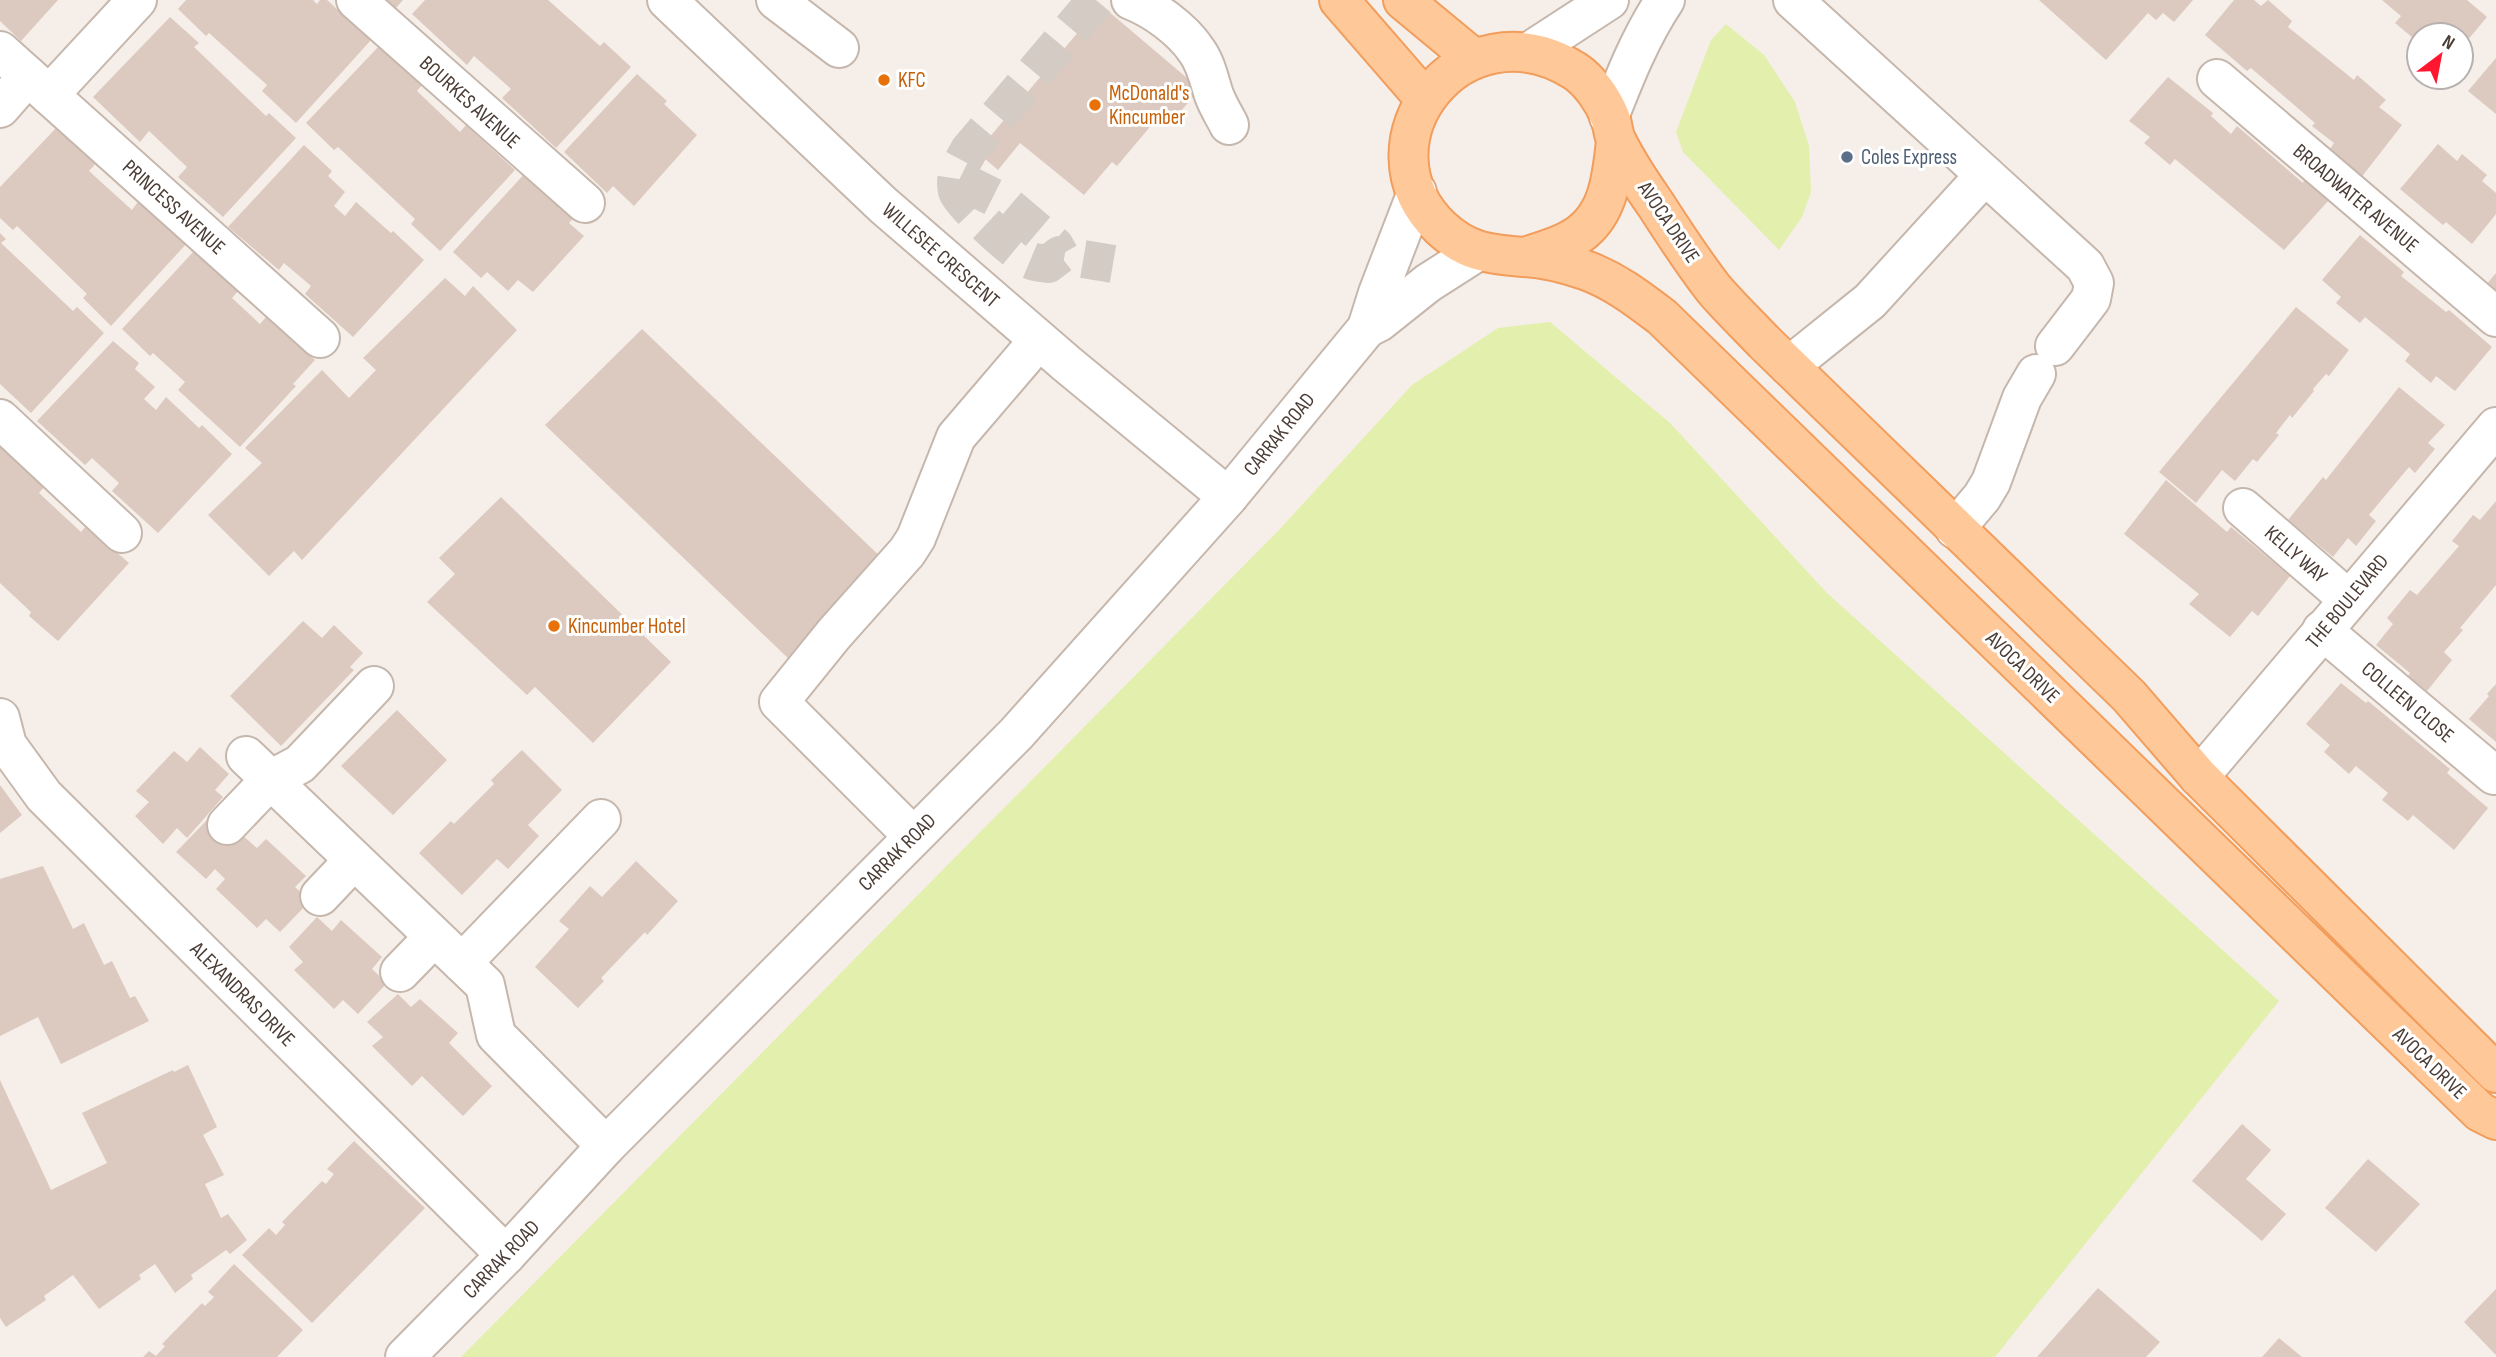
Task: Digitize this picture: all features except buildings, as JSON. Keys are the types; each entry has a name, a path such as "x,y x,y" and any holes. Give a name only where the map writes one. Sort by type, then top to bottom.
{"main road":[{"path":"1339,0 1425,99"},
{"path":"1402,0 1473,58"},
{"name":"AVOCA DRIVE","path":"2496,1073 2199,776 2129,696 1788,366 1714,289 1655,204 1613,129 1597,93 1578,73 1555,59 1529,52 1501,51 1473,58 1446,74 1425,99 1412,128 1409,161 1417,192 1427,212 1441,228 1459,242 1478,251 1502,257 1525,257 1584,270 1621,285 1662,317 2480,1112 2496,1119"},
{"name":"AVOCA DRIVE","path":"1525,257 1570,241 1601,209 1611,188 1613,129"}],"street":[{"path":"0,107 39,86 137,0"},
{"name":"BOURKES AVENUE","path":"356,0 585,204"},
{"name":"WILLESEE CRESCENT","path":"667,0 883,205 1039,340 1228,497"},
{"path":"776,0 839,48"},
{"path":"1131,0 1145,5 1175,28 1195,49 1229,125"},
{"path":"1529,52 1609,0"},
{"path":"1613,129 1628,68 1648,26 1665,0"},
{"path":"1793,0 2085,266 2094,283 2091,299 2022,398 1991,482 1955,529"},
{"name":"PRINCESS AVENUE","path":"0,51 320,338"},
{"name":"BROADWATER AVENUE","path":"2217,79 2496,317"},
{"path":"1788,366 1870,301 1985,175"},
{"name":"CARRAK ROAD","path":"405,1357 506,1255 606,1146 1016,734 1228,497 1367,328 1417,192"},
{"name":"CARRAK ROAD","path":"1367,328 1478,251"},
{"path":"913,836 779,702 834,634 907,552 916,537 956,437 1039,340"},
{"path":"0,419 122,533"},
{"name":"THE BOULEVARD","path":"2199,776 2496,426"},
{"name":"KELLY WAY","path":"2243,508 2348,599"},
{"name":"COLLEEN CLOSE","path":"2322,629 2494,775"},
{"path":"258,768 299,764 374,686"},
{"name":"ALEXANDRAS DRIVE","path":"0,718 7,745 44,796 506,1255"},
{"path":"226,825 258,768"},
{"path":"258,768 485,985 496,1035 606,1146"},
{"path":"462,963 601,819"},
{"path":"320,895 354,860"},
{"path":"400,972 434,937"}],"green space":[{"path":"1726,24 1764,55 1795,102 1809,146 1811,192 1802,217 1779,250 1683,152 1676,132 1711,40"},
{"path":"1550,322 1670,423 1827,593 2279,1001 1995,1357 461,1357 1278,531 1412,385 1498,328"}],"tunnel":[{"path":"1096,0 969,150 959,170 956,185 960,197 977,216 1011,247 1030,260 1048,264 1060,255 1113,264"},
{"path":"959,180 1003,202 1055,246 1060,255"}],"place":[{"name":"KFC","path":"884,80"},
{"name":"McDonald's Kincumber","path":"1095,105"},
{"name":"Coles Express","path":"1847,157"},
{"name":"Kincumber Hotel","path":"554,626"}]}
